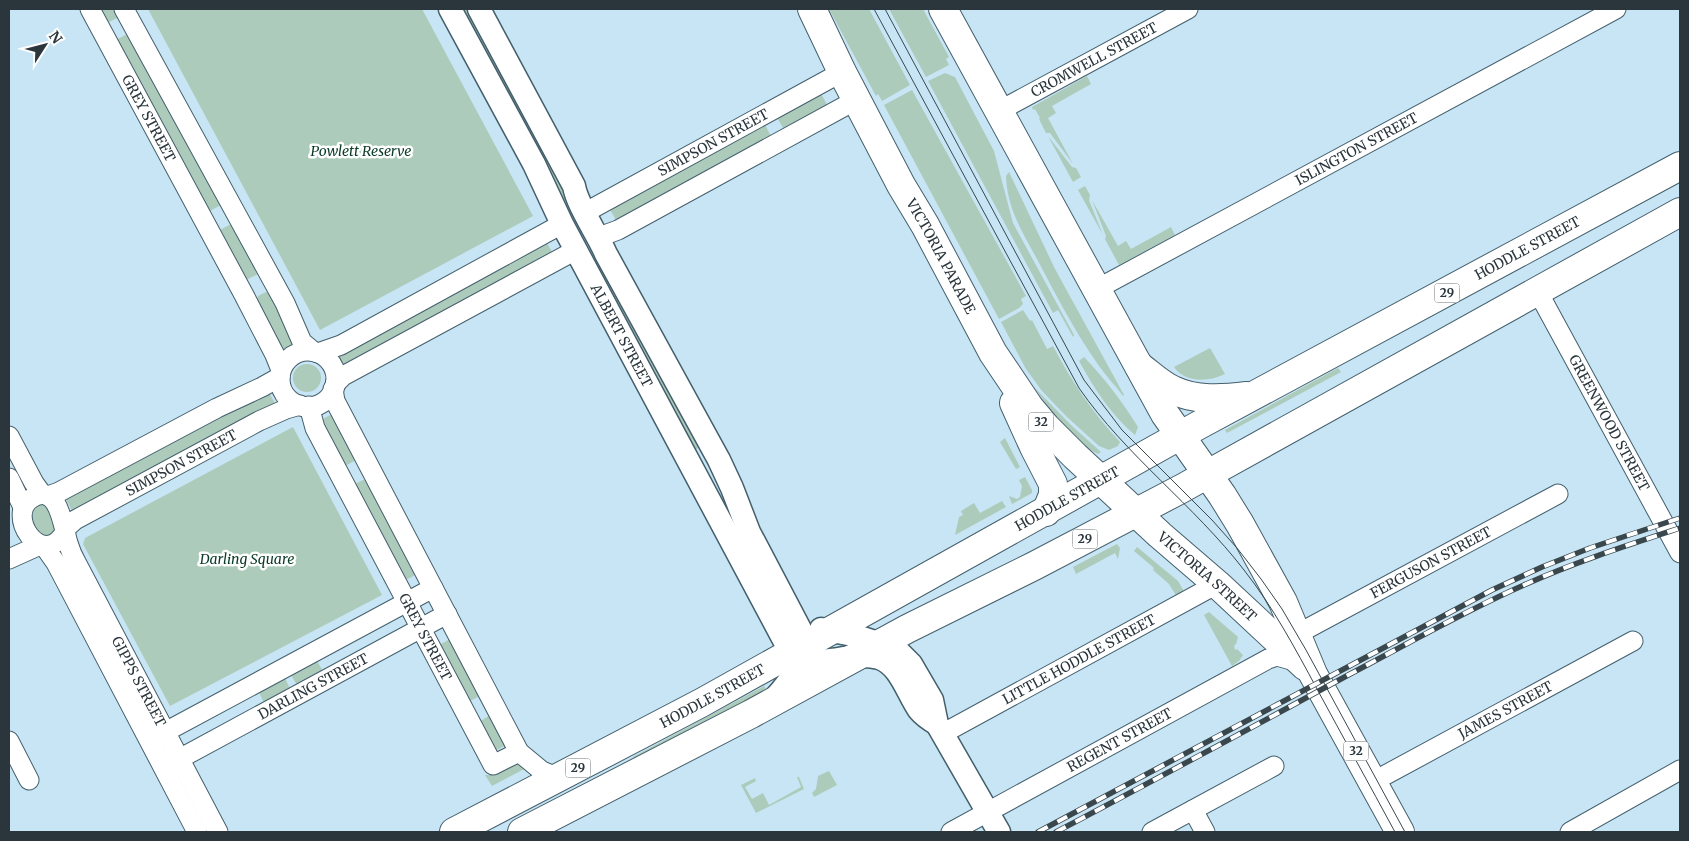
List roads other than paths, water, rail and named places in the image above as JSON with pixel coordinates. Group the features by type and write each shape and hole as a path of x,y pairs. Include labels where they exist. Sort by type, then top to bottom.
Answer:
{"main road":[{"name":"VICTORIA PARADE","path":"812,9 856,100 993,353 1038,419 1063,445 1102,480"},
{"name":"32","path":"943,9 1164,414 1179,437"},
{"name":"HODDLE STREET","path":"454,832 800,652 831,632 1179,437 1680,166"},
{"name":"29","path":"522,832 1208,474 1680,212"},
{"path":"993,353 1030,440 1053,484 1053,495 1046,512"},
{"path":"1138,366 1167,387 1188,395 1227,398 1247,396 1265,391"},
{"name":"VICTORIA STREET","path":"1179,437 1208,474 1232,511 1283,602 1313,674 1396,825"},
{"name":"VICTORIA STREET","path":"1102,480 1217,584 1283,649 1313,674"},
{"name":"32","path":"1283,602 1303,631 1369,754 1396,825"},
{"name":"32","path":"1283,649 1354,774 1368,795 1396,825"}],"street":[{"name":"GREY STREET","path":"90,9 276,356 280,374"},
{"path":"124,9 272,279 302,342 326,358 332,366 335,375 335,401 519,752 542,771 559,778"},
{"name":"ALBERT STREET","path":"450,9 534,164 562,224 689,460 778,632 800,652"},
{"name":"ALBERT STREET","path":"479,9 574,186 577,197 606,254 729,481 749,532 800,629 800,652"},
{"name":"CROMWELL STREET","path":"999,112 1188,9"},
{"name":"ISLINGTON STREET","path":"1098,290 1616,9"},
{"name":"SIMPSON STREET","path":"586,212 842,72"},
{"path":"586,212 341,345 316,352 306,351 290,356 284,363 280,374 281,386 285,395 292,401 304,406 323,402 344,376 856,100"},
{"path":"208,226 235,211"},
{"path":"244,295 272,279"},
{"name":"GREENWOOD STREET","path":"1538,292 1680,553"},
{"path":"18,514 29,499 59,492 217,408 262,387 280,374"},
{"name":"GREY STREET","path":"304,406 492,765 519,752"},
{"name":"SIMPSON STREET","path":"65,530 74,520 259,421 286,409 304,406"},
{"path":"9,436 34,483 60,511 65,530 61,538 56,542 50,546 42,545 31,537 18,514 9,478"},
{"path":"689,460 712,447"},
{"path":"343,481 370,467"},
{"name":"FERGUSON STREET","path":"1303,631 1558,494"},
{"name":"GIPPS STREET","path":"65,530 77,564 156,736 171,763 218,832"},
{"path":"9,559 42,545"},
{"name":"GIPPS STREET","path":"42,545 56,563 147,717"},
{"name":"LITTLE HODDLE STREET","path":"940,729 1217,584"},
{"path":"156,736 432,588"},
{"name":"ALBERT STREET","path":"787,604 805,622 820,629 858,636 898,651 911,664 932,700 940,729"},
{"name":"DARLING STREET","path":"171,763 447,614"},
{"name":"JAMES STREET","path":"1378,779 1633,641"},
{"name":"REGENT STREET","path":"951,832 1268,659 1277,656 1283,649"},
{"path":"767,705 778,695 791,678 800,652 812,660 827,661 857,657 880,658 892,666 918,709 940,729 999,832"},
{"path":"9,741 29,780"},
{"name":"GIPPS STREET","path":"171,763 196,832"},
{"path":"1152,832 1274,766"},
{"path":"1570,832 1680,770"},
{"path":"1193,810 1205,832"}],"tram line":[{"path":"874,9 1079,388 1118,436 1204,524 1255,584 1292,643 1395,832"},
{"path":"885,9 1084,380 1122,430 1212,520 1261,579 1282,609 1306,650 1405,832"}],"railway":[{"path":"1038,832 1492,590 1590,548 1680,518"},
{"path":"1056,832 1480,606 1563,569 1680,528"}],"park label":[{"name":"Powlett Reserve","path":"361,151"},
{"name":"Darling Square","path":"247,559"}]}
